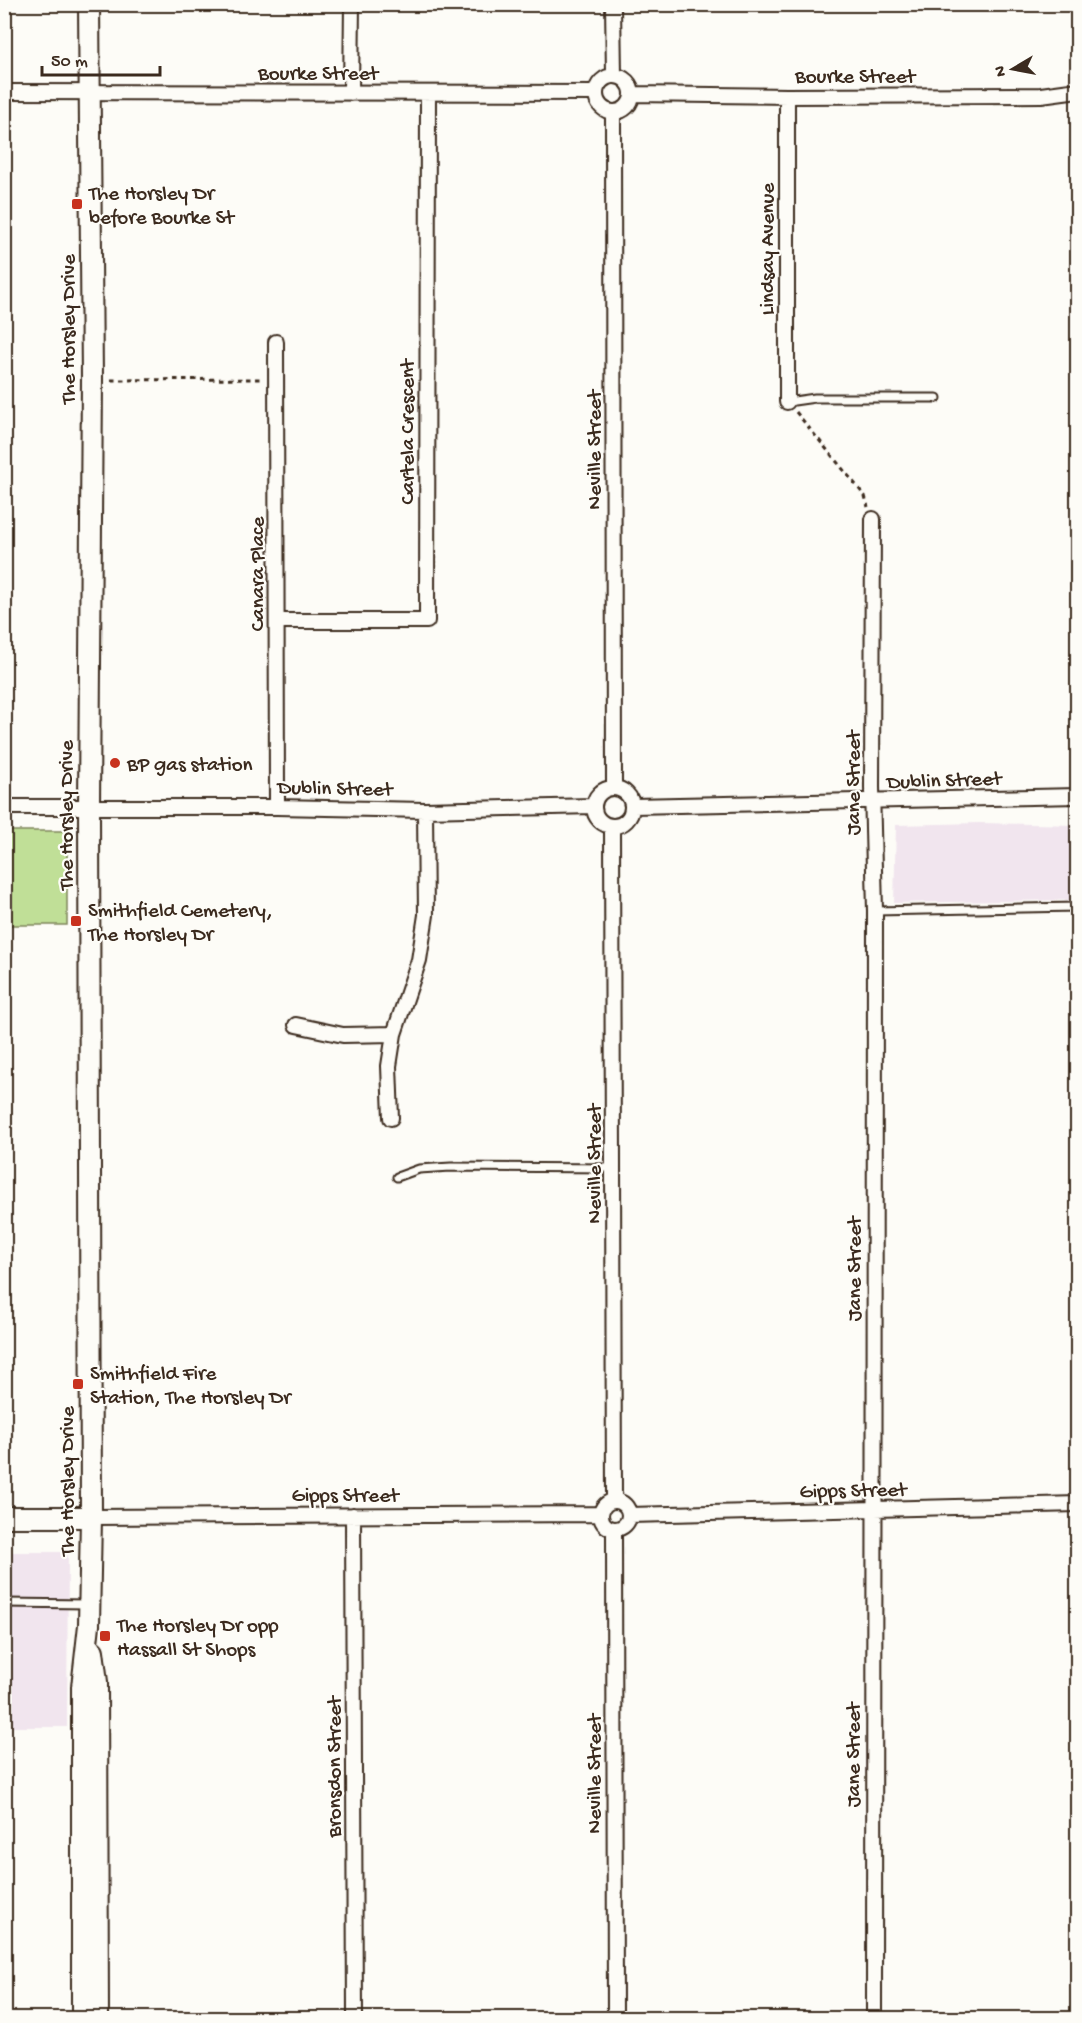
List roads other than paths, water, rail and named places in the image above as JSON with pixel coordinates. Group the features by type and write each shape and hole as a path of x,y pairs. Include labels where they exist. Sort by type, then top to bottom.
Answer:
{"main road":[{"name":"The Horsley Drive","path":"82,2019 82,1687 89,1625 91,1516 89,807 92,379 89,4"},
{"path":"4,1517 91,1516"},
{"name":"The Horsley Drive","path":"89,1625 97,1682 98,2019"}],"street":[{"path":"351,93 352,4"},
{"path":"613,4 614,76"},
{"path":"614,76 625,79 632,88 633,94 625,110 613,113 608,112 599,104 596,93 604,79 614,76"},
{"name":"Bourke Street","path":"633,94 1041,95 1077,90"},
{"name":"Bourke Street","path":"4,92 596,93"},
{"name":"Cartela Crescent","path":"277,621 427,621 428,93"},
{"name":"Lindsay Avenue","path":"787,96 787,402"},
{"name":"Neville Street","path":"613,113 614,787"},
{"name":"Canara Place","path":"276,342 277,807"},
{"name":"Jane Street","path":"873,519 874,2019"},
{"path":"614,787 626,791 633,806 631,815 622,824 612,826 600,822 593,806 595,797 601,791 614,787"},
{"name":"Dublin Street","path":"633,806 1077,796"},
{"name":"Dublin Street","path":"4,807 277,807 424,810 593,806"},
{"path":"391,1118 389,1066 394,1034 419,960 426,915 424,810"},
{"name":"Neville Street","path":"612,826 614,1501"},
{"path":"297,1025 343,1035 394,1034"},
{"path":"614,1501 624,1504 629,1515 624,1526 614,1530 604,1525 600,1514 604,1506 614,1501"},
{"name":"Gipps Street","path":"629,1515 1077,1504"},
{"name":"Gipps Street","path":"91,1516 600,1514"},
{"name":"Bronsdon Street","path":"353,1515 355,2019"},
{"name":"Neville Street","path":"614,1530 615,2019"}],"lane":[{"path":"787,402 815,398 937,398"},
{"path":"875,911 1077,907"},
{"path":"397,1177 419,1169 451,1167 614,1168"},
{"path":"4,1604 89,1604"}],"place":[{"name":"The Horsley Dr before Bourke St","path":"77,204"},
{"name":"BP gas station","path":"115,763"},
{"name":"Smithfield Cemetery, The Horsley Dr","path":"76,921"},
{"name":"Smithfield Fire Station, The Horsley Dr","path":"78,1384"},
{"name":"The Horsley Dr opp Hassall St Shops","path":"105,1636"}]}
